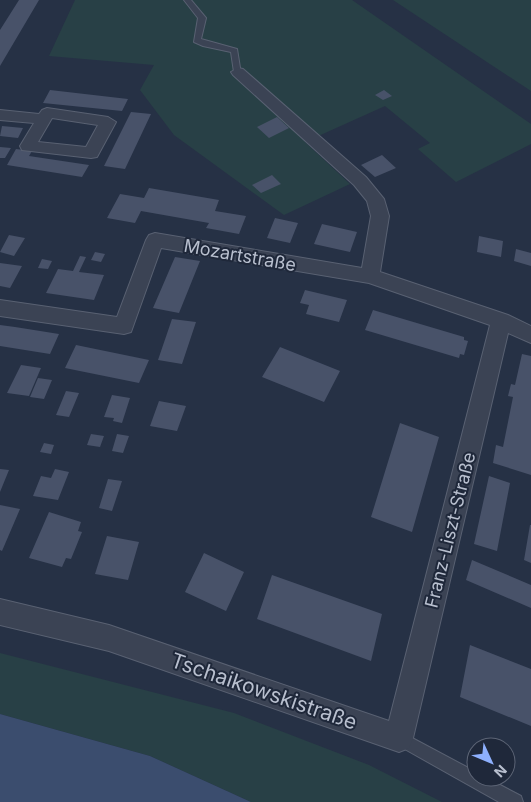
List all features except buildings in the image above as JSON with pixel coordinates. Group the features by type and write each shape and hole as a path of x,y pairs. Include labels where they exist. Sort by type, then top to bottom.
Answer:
{"street":[{"path":"238,72 360,181 375,199 380,216 370,276"},
{"path":"47,113 108,122 91,153 28,146 43,119 47,113"},
{"path":"0,115 43,119"},
{"name":"Mozartstraße","path":"0,308 124,326 155,240 370,276 501,321 531,335"},
{"name":"Franz-Liszt-Straße","path":"399,738 501,321"},
{"name":"Tschaikowskistraße","path":"0,612 109,638 399,738"}],"lane":[{"path":"187,0 202,18 197,40 201,44 228,47 234,51 238,72"},
{"name":"Tschaikowskistraße","path":"399,738 515,802"}],"green space":[{"path":"75,0 352,0 531,124 531,144 456,182 418,149 430,143 385,106 305,142 350,184 284,215 174,135 140,90 154,65 49,56"},
{"path":"393,0 531,0 531,91"},
{"path":"0,653 234,713 369,765 442,802 251,802 150,756 0,714"}],"water":[{"path":"0,714 150,756 251,802 0,802"}]}
